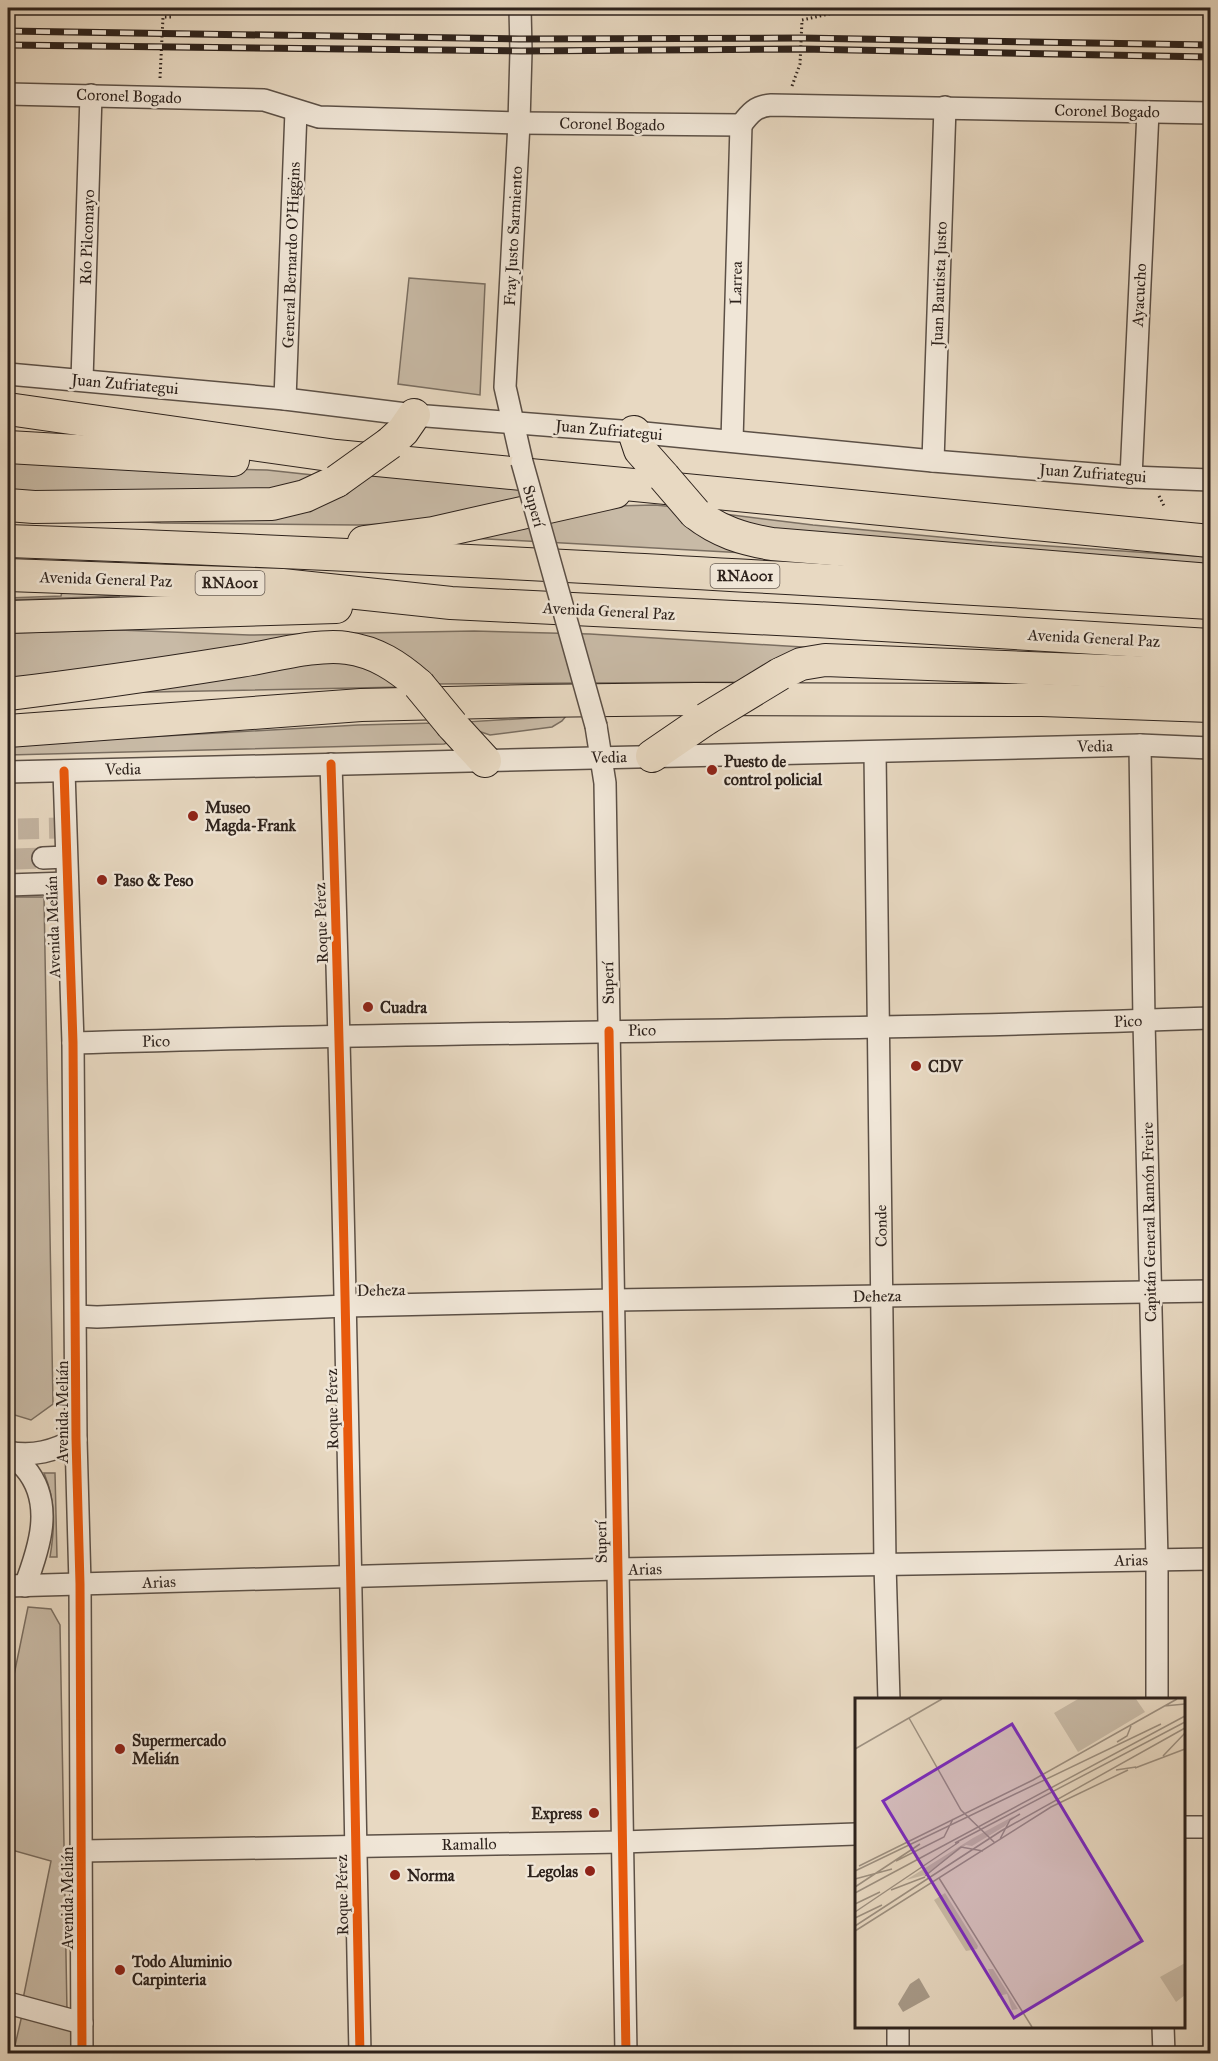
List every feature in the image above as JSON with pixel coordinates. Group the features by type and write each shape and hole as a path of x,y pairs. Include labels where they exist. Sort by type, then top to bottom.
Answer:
{"highway":[{"path":"8,409 337,468"},
{"path":"8,505 34,507 272,504 305,496 337,468 390,444 414,415"},
{"path":"634,432 640,450 664,483 708,524 741,538 772,544 1210,579"},
{"path":"8,447 337,468 664,483 1210,541"},
{"path":"279,552 433,534 664,483"},
{"name":"Avenida General Paz","path":"8,541 279,552 829,580 1210,603"},
{"name":"Avenida General Paz","path":"8,575 282,585 451,603 816,621 1210,645"},
{"path":"8,616 451,603"},
{"path":"8,694 318,648 345,647 371,653 395,665 419,685 485,760"},
{"path":"652,756 706,719 780,674 801,664 825,660 1210,675"},
{"path":"11,725 361,705 708,699 1042,700 1210,706"}],"street":[{"name":"Fray Justo Sarmiento","path":"520,8 519,123 505,387 522,462"},
{"name":"Coronel Bogado","path":"8,94 91,94 264,100 319,117 519,123 741,125 751,112 761,106 785,105 1210,113"},
{"name":"Río Pilcomayo","path":"82,380 91,94"},
{"name":"Juan Bautista Justo","path":"933,461 945,107"},
{"name":"General Bernardo O'Higgins","path":"285,399 296,111"},
{"name":"Ayacucho","path":"1131,477 1148,112"},
{"name":"Larrea","path":"732,441 741,125"},
{"name":"Juan Zufriategui","path":"8,374 285,399 414,415 634,432 933,461 1131,477 1210,480"},
{"name":"Superí","path":"522,462 596,726 605,783 626,2054"},
{"name":"Vedia","path":"8,772 1140,745 1210,748"},
{"name":"Capitán General Ramón Freire","path":"1140,745 1157,1559 1157,1698"},
{"name":"Conde","path":"875,752 877,1027 889,1698"},
{"name":"Roque Pérez","path":"331,764 346,1306 349,1576 360,2054"},
{"name":"Avenida Melián","path":"64,771 73,1043 76,1439 80,1584 82,2054"},
{"path":"43,858 66,857"},
{"path":"8,885 67,884"},
{"name":"Pico","path":"73,1043 1210,1018"},
{"name":"Deheza","path":"76,1316 346,1306 614,1300 1210,1291"},
{"path":"8,1452 28,1454 49,1452 76,1439"},
{"path":"8,1452 25,1468 32,1479 41,1508 42,1533 16,1586"},
{"name":"Arias","path":"16,1586 617,1569 1210,1559"},
{"path":"1185,1827 1210,1827"},
{"name":"Ramallo","path":"82,1851 622,1842 855,1834"},
{"path":"8,2003 82,2023"},
{"path":"898,2028 898,2054"},
{"path":"1163,2028 1164,2054"}],"path":[{"path":"159,97 163,17 171,17 172,8"},
{"path":"785,105 800,64 802,20 848,8"},
{"path":"1201,8 1210,34"},
{"path":"1209,88 1210,45"}],"shaded area":[{"path":"409,278 485,284 480,395 398,384"},
{"path":"8,463 267,470 322,476 292,489 8,493"},
{"path":"360,474 550,491 437,522 357,525 161,523 70,517 132,515"},
{"path":"614,506 675,507 765,554 469,538"},
{"path":"716,513 992,542 1210,557 1210,570 744,526"},
{"path":"62,592 120,596 8,600 8,598 61,596"},
{"path":"119,630 249,635 474,631 590,634 851,650 746,682 430,684 406,658 8,682 8,633"},
{"path":"347,659 404,687 102,693"},
{"path":"566,716 552,727 490,735 478,731 465,722"},
{"path":"436,723 447,743 8,755 8,745 358,725"},
{"path":"8,897 44,897 53,1404 31,1420 8,1413"},
{"path":"44,1473 55,1473 57,1557 50,1557 53,1515 51,1494"},
{"path":"28,1607 51,1609 60,1625 67,2011 23,1999 51,1861 8,1849 8,1704"},
{"path":"22,2015 72,2028 72,2053 13,2054"}],"tunnel":[{"path":"18,829 65,828"},
{"path":"15,859 43,858"}],"railway":[{"path":"8,31 519,39 801,38 1210,45"},
{"path":"8,45 521,51 802,49 1210,57"}],"cycle path":[{"path":"331,764 344,1248 360,2054"},
{"path":"64,771 73,1043 76,1439 80,1584 82,2054"},
{"path":"609,1031 626,2054"}],"place":[{"name":"Puesto de control policial","path":"712,770"},
{"name":"Museo Magda-Frank","path":"193,816"},
{"name":"Paso & Peso","path":"102,880"},
{"name":"Cuadra","path":"368,1007"},
{"name":"CDV","path":"916,1066"},
{"name":"Supermercado Melián","path":"120,1749"},
{"name":"Express","path":"594,1813"},
{"name":"Legolas","path":"590,1871"},
{"name":"Norma","path":"395,1875"},
{"name":"Todo Aluminio Carpinteria","path":"120,1970"}]}
